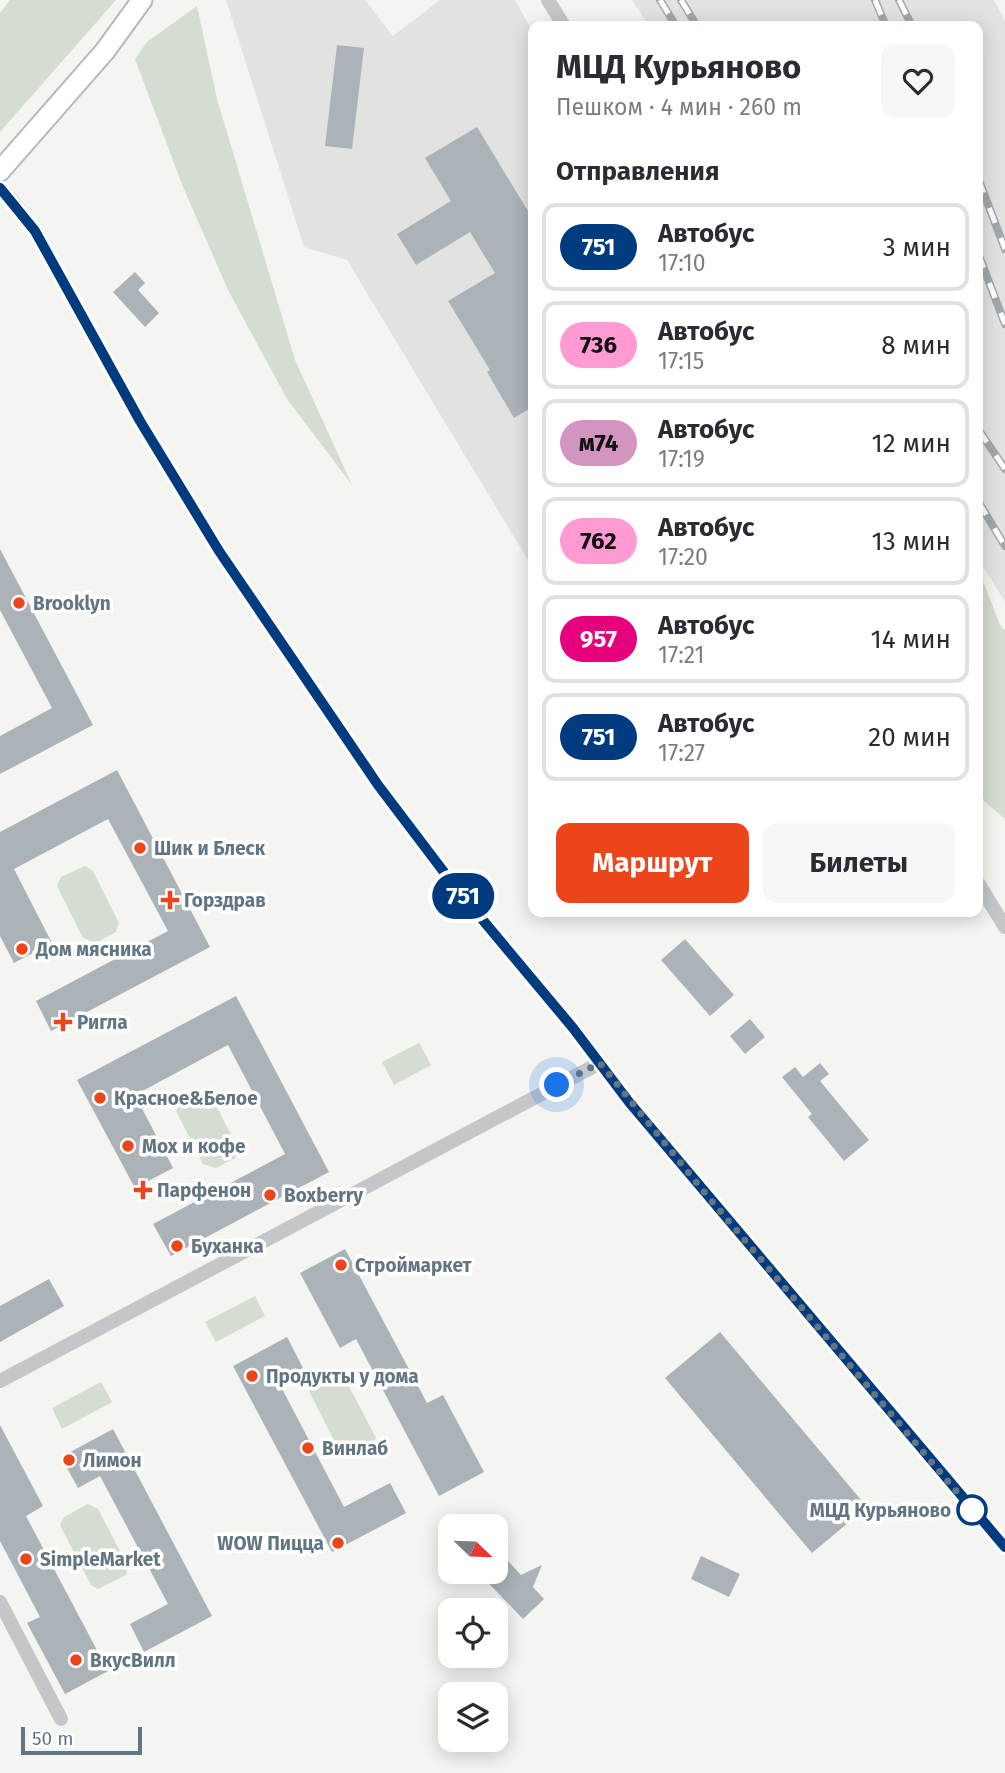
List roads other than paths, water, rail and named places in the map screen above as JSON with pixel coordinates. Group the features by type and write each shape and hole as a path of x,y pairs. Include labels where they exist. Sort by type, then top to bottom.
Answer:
{"main road":[{"path":"0,171 105,51 144,1"}],"street":[{"path":"548,0 561,21"},
{"path":"0,188 35,231 140,421 219,551 363,762 456,888 712,1201 1005,1547"},
{"path":"983,891 1005,927"},
{"path":"0,1381 600,1063"},
{"path":"0,1602 61,1719"}],"railway":[{"path":"660,0 673,21"},
{"path":"681,0 694,21"},
{"path":"875,0 884,21"},
{"path":"899,0 910,21"},
{"path":"983,191 1005,249"},
{"path":"983,266 1005,324"},
{"path":"983,436 1005,469"},
{"path":"983,509 1005,546"}],"place":[{"name":"Brooklyn","path":"19,603"},
{"name":"Шик и Блеск","path":"140,848"},
{"name":"Горздрав","path":"170,900"},
{"name":"Дом мясника","path":"22,949"},
{"name":"Ригла","path":"63,1022"},
{"name":"Красное&Белое","path":"100,1098"},
{"name":"Мох и кофе","path":"128,1146"},
{"name":"Парфенон","path":"143,1190"},
{"name":"Boxberry","path":"270,1195"},
{"name":"Буханка","path":"177,1246"},
{"name":"Строймаркет","path":"341,1265"},
{"name":"Продукты у дома","path":"252,1376"},
{"name":"Винлаб","path":"308,1448"},
{"name":"Лимон","path":"69,1460"},
{"name":"МЦД Курьяново","path":"972,1510"},
{"name":"WOW Пицца","path":"338,1543"},
{"name":"SimpleMarket","path":"26,1559"},
{"name":"ВкусВилл","path":"76,1660"}]}
